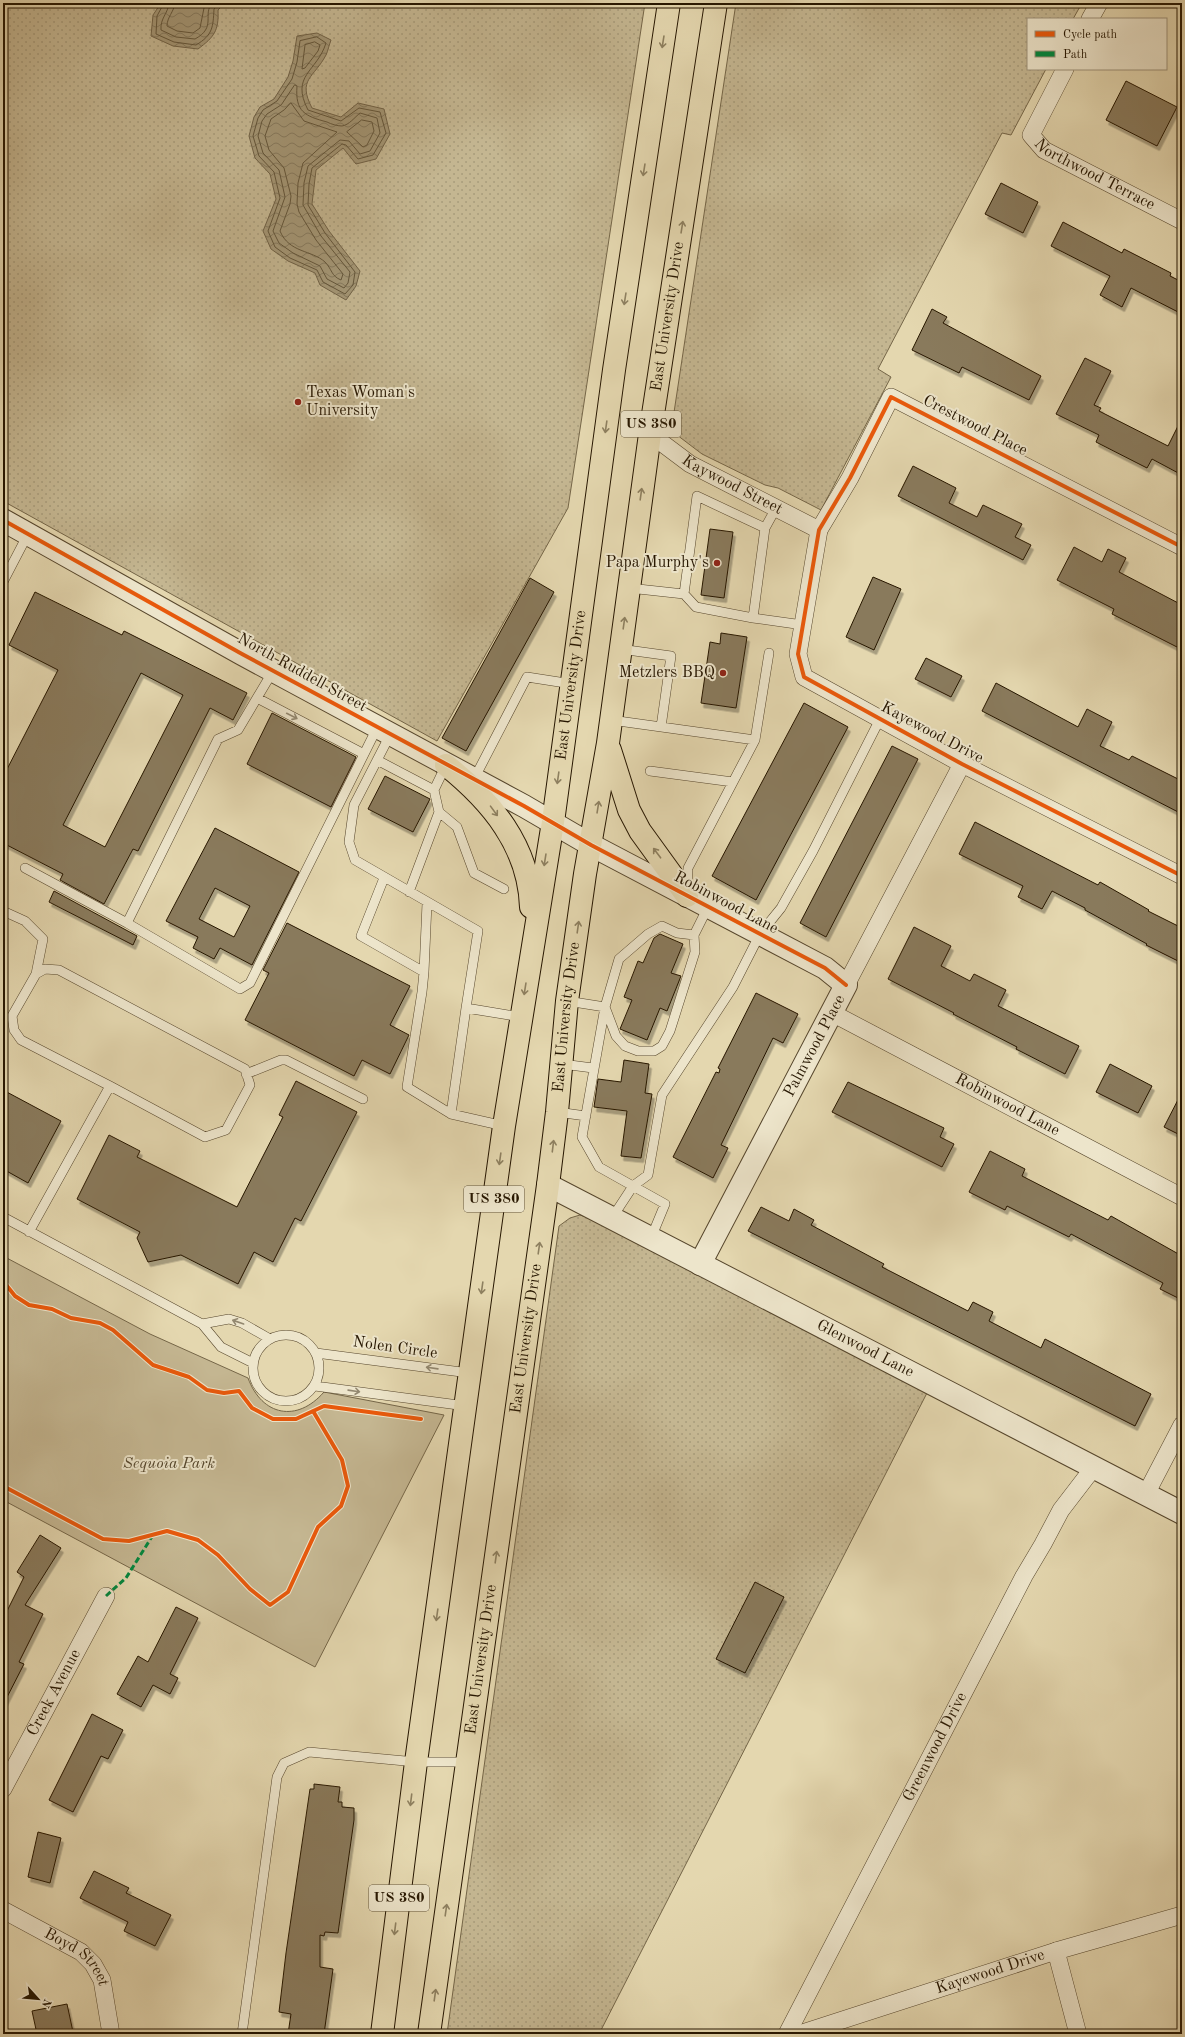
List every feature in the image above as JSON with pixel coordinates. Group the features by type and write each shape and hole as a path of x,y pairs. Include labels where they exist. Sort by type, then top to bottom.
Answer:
{"main road":[{"name":"East University Drive","path":"382,2034 416,1762 471,1374 504,1126 552,822 615,362 669,3"},
{"name":"East University Drive","path":"429,2034 548,1185 562,1064 567,1001 585,874 608,744 650,434 716,3"},
{"path":"608,744 628,810 640,831 687,896"},
{"path":"446,765 486,800 502,822 518,849 527,874 530,898 531,948"}],"street":[{"path":"1091,18 1099,3"},
{"name":"Northwood Terrace","path":"1064,70 1031,135 1044,150 1182,221"},
{"name":"Crestwood Place","path":"819,530 850,478 891,397 1182,547"},
{"name":"Kaywood Street","path":"650,434 690,464 819,530"},
{"name":"North Ruddell Street","path":"3,520 273,671 552,822 591,845"},
{"name":"Kayewood Drive","path":"819,530 798,654 804,677 962,764 1182,876"},
{"name":"Palmwood Place","path":"700,1264 962,764"},
{"name":"Robinwood Lane","path":"591,845 825,968 846,985"},
{"name":"Robinwood Lane","path":"832,1013 1182,1197"},
{"name":"Glenwood Lane","path":"548,1185 1182,1513"},
{"path":"1146,1494 1182,1425"},
{"name":"Greenwood Drive","path":"787,2034 1024,1576 1044,1544 1061,1510 1094,1467"},
{"name":"Creek Avenue","path":"3,1789 106,1596"},
{"name":"Boyd Street","path":"3,1910 81,1952 93,1964 102,1980 111,2034"},
{"name":"Kayewood Drive","path":"799,2034 1056,1951 1182,1915"},
{"path":"1056,1951 1078,2034"}],"lane":[{"path":"684,594 697,496 765,528"},
{"path":"753,618 765,528 776,508"},
{"path":"3,582 28,534"},
{"path":"629,588 684,594 696,607 753,618 803,625"},
{"path":"620,649 671,656 661,727"},
{"path":"687,896 688,868 755,740 770,653"},
{"path":"127,923 218,739 238,730 273,671"},
{"path":"473,780 527,677 572,684"},
{"path":"257,698 364,754"},
{"path":"612,1218 633,1186 648,1175 662,1095 733,986 760,934 781,908 813,851 880,719"},
{"path":"611,720 755,740"},
{"path":"25,868 127,923 240,989 250,984 364,754 384,731"},
{"path":"384,731 377,760 354,805 349,842 355,860 427,903 478,931 451,1114"},
{"path":"377,760 434,790"},
{"path":"409,892 439,812 434,790 446,765"},
{"path":"650,771 732,782"},
{"path":"439,812 457,827 474,873 504,889"},
{"path":"384,878 361,936 424,972"},
{"path":"427,903 422,992 407,1087 451,1114 504,1126"},
{"path":"605,1007 616,1036 625,1046 638,1051 654,1051 662,1046 670,1031 695,952 694,935 708,907"},
{"path":"3,911 25,921 43,939 36,974 12,1016 14,1030 21,1040 205,1137 226,1130 250,1085 245,1069 59,970 45,969 36,974"},
{"path":"651,1238 665,1204 599,1167 582,1137 605,1007 619,959 648,934 662,926 677,933 694,935"},
{"path":"567,1001 605,1007"},
{"path":"466,1008 521,1017"},
{"path":"246,1074 281,1060 286,1060 363,1099"},
{"path":"562,1064 593,1068"},
{"path":"29,1232 110,1086"},
{"path":"557,1112 586,1116"},
{"path":"3,1218 202,1324 221,1347 253,1363"},
{"path":"202,1324 229,1319 242,1323 270,1339"},
{"path":"281,1335 291,1335 301,1338 310,1344 316,1353 320,1364 319,1375 315,1386 307,1395 297,1400 286,1402 274,1400 264,1394 257,1385 253,1374 253,1363 256,1353 270,1339 281,1335"},
{"name":"Nolen Circle","path":"316,1353 471,1374"},
{"path":"315,1386 466,1406"},
{"path":"242,2034 276,1778 284,1763 309,1752 416,1762 467,1762"}],"green space":[{"name":"Texas Woman's University","path":"3,3 645,3 568,508 437,741 3,501"},
{"path":"736,3 1082,3 1074,18 1027,18 1027,70 1045,70 1011,135 1002,133 878,369 891,377 821,510 778,488 765,485 702,454 677,435 673,419"},
{"path":"580,1215 592,1219 928,1391 599,2034 447,2034 559,1226 570,1218"},
{"name":"Sequoia Park","path":"3,1256 150,1334 248,1378 254,1391 262,1401 281,1411 292,1411 303,1408 314,1402 324,1392 444,1415 315,1667 3,1500"}],"water":[{"path":"161,3 225,3 218,10 218,23 212,37 198,49 173,46 151,36 153,15"},
{"path":"317,33 331,40 326,55 309,79 307,85 306,91 312,108 341,117 358,103 384,109 390,134 376,159 356,164 343,148 316,170 312,204 329,231 360,271 356,286 346,300 320,285 315,273 288,261 271,249 263,231 276,199 270,174 255,158 249,136 254,117 260,107 274,99 288,77 293,61 297,36"}],"building":[{"path":"1126,81 1177,107 1157,146 1106,120"},
{"path":"1001,183 1038,202 1023,233 985,214"},
{"path":"1063,222 1122,253 1124,249 1171,273 1170,276 1182,282 1182,314 1131,288 1122,307 1100,295 1110,276 1051,246"},
{"path":"932,309 947,317 943,323 1041,376 1029,400 962,367 959,373 912,350"},
{"path":"1085,358 1111,371 1094,405 1101,408 1099,411 1168,446 1182,418 1182,475 1152,459 1147,468 1096,442 1099,435 1056,414"},
{"path":"913,466 956,488 949,503 977,517 983,505 1022,524 1015,537 1031,545 1023,560 898,496"},
{"name":"Papa Murphy's","path":"710,529 733,532 724,598 701,595"},
{"path":"1074,547 1102,562 1108,549 1126,558 1119,572 1182,605 1182,638 1177,647 1112,614 1114,609 1057,580"},
{"path":"873,577 901,589 874,650 846,637"},
{"path":"530,578 554,592 466,751 442,738"},
{"path":"35,592 122,635 124,631 247,693 233,720 210,708 138,851 133,849 104,904 60,880 63,874 3,843 3,777 58,670 9,645","holes":["141,673 183,695 105,847 63,825"]},
{"name":"Metzlers BBQ","path":"721,633 747,637 736,708 701,703 710,642 720,644"},
{"path":"926,658 962,676 951,697 915,679"},
{"path":"996,683 1078,727 1087,709 1112,722 1100,746 1129,760 1132,756 1182,781 1182,814 982,711"},
{"path":"804,703 848,727 756,900 712,876"},
{"path":"272,713 356,757 331,807 247,764"},
{"path":"892,746 918,759 826,937 800,923"},
{"path":"385,776 430,799 413,832 368,809"},
{"path":"975,822 1098,885 1100,882 1149,910 1148,911 1182,928 1182,963 1146,945 1147,944 1085,910 1085,908 1052,891 1042,909 1018,897 1023,886 959,854"},
{"path":"215,828 299,872 252,965 220,948 214,959 193,948 198,937 166,921","holes":["215,888 250,906 234,937 199,919"]},
{"path":"54,891 137,936 133,945 49,902"},
{"path":"287,923 410,986 390,1025 409,1035 390,1074 362,1060 354,1076 245,1020 269,973 263,970"},
{"path":"914,927 951,946 941,966 970,981 974,974 1006,990 998,1006 1079,1046 1065,1074 1016,1049 1017,1047 953,1014 954,1013 888,979"},
{"path":"660,934 683,944 671,973 681,976 667,1011 660,1008 647,1040 620,1029 632,1000 624,997 638,961 643,963 654,938"},
{"path":"756,993 798,1014 783,1043 773,1038 721,1145 728,1148 713,1178 673,1157 716,1072 719,1073 720,1069 718,1068"},
{"path":"624,1060 649,1064 645,1093 652,1094 641,1158 621,1156 627,1111 594,1107 598,1079 621,1082"},
{"path":"1110,1064 1152,1086 1138,1113 1096,1092"},
{"path":"296,1081 357,1112 301,1221 295,1218 273,1262 254,1252 238,1284 181,1255 148,1262 137,1238 140,1232 77,1199 109,1135 140,1151 137,1157 237,1207 283,1117 279,1115"},
{"path":"848,1082 944,1128 940,1137 954,1144 942,1167 832,1112"},
{"path":"3,1090 61,1121 28,1183 3,1169"},
{"path":"1182,1092 1182,1136 1164,1127"},
{"path":"990,1151 1025,1169 1022,1176 1108,1220 1111,1216 1182,1256 1182,1300 1160,1289 1163,1283 1071,1234 1069,1237 1007,1206 1005,1210 969,1192"},
{"path":"761,1207 789,1221 794,1209 814,1220 811,1225 884,1264 882,1267 968,1311 973,1302 993,1312 989,1321 1041,1348 1045,1339 1151,1394 1135,1426 748,1231"},
{"path":"40,1535 61,1548 25,1605 43,1614 19,1662 24,1664 3,1705 3,1619 24,1577 17,1572"},
{"path":"755,1582 784,1597 745,1673 716,1659"},
{"path":"176,1607 198,1618 170,1674 178,1678 170,1694 153,1685 141,1707 117,1694 138,1656 148,1662"},
{"path":"92,1714 123,1730 108,1759 101,1756 73,1812 49,1800"},
{"path":"314,1784 340,1787 338,1802 342,1802 342,1807 354,1808 354,1820 338,1933 325,1932 324,1936 320,1935 320,1967 333,1969 324,2034 288,2034 291,2014 279,2012 310,1789 314,1789"},
{"path":"38,1832 61,1838 50,1883 28,1877"},
{"path":"94,1871 129,1888 126,1893 171,1915 155,1946 124,1931 128,1922 80,1898"},
{"path":"67,2004 73,2032 37,2034 32,2011"}],"marked path":[{"path":"106,1596 126,1578 153,1535"}],"cycle path":[{"path":"1182,547 891,397 850,478 819,530 798,654 804,677 962,764 1182,876"},
{"path":"3,520 242,654 524,806 591,845 825,968 846,985"},
{"path":"3,1281 15,1296 29,1305 52,1309 71,1318 100,1323 113,1330 153,1365 189,1377 207,1390 224,1393 239,1391 252,1408 273,1419 296,1419 324,1406 421,1419"},
{"path":"3,1486 103,1539 129,1541 167,1531 198,1540 218,1555 250,1589 270,1605 288,1592 318,1527 341,1506 348,1486 342,1460 313,1411"}],"place":[{"name":"Texas Woman's University","path":"298,402"},
{"name":"Papa Murphy's","path":"717,563"},
{"name":"Metzlers BBQ","path":"723,673"}]}
